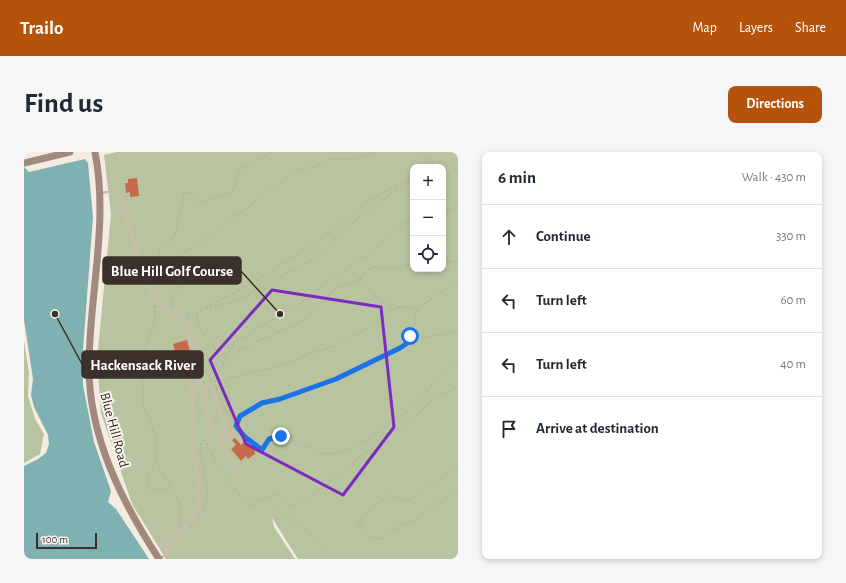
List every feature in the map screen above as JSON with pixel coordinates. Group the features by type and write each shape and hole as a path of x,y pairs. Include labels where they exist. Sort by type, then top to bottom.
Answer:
{"street":[{"path":"24,163 70,152"},
{"name":"Blue Hill Road","path":"95,152 100,193 100,218 89,368 93,408 104,451 114,480 137,524 159,559"}],"lane":[{"path":"100,193 115,191 120,196 153,300 174,314 192,341 201,384"},
{"path":"159,559 165,555 174,538 192,519 199,506 200,491 192,446 194,404 192,387 186,371"},
{"path":"192,387 201,384 212,389 226,436"},
{"path":"207,387 207,406 212,426 219,442 239,469"},
{"path":"219,442 237,428"}],"path":[{"path":"174,311 172,296 183,287 176,263 182,253 196,248 221,225 245,210 271,188 302,168 312,168 328,160 352,159 378,152"},
{"path":"414,152 420,157 443,163 458,172"},
{"path":"182,322 186,328 188,317 202,309 243,288 316,243 370,200 409,178 413,178 353,222 310,261 236,301 204,308"},
{"path":"446,210 458,206"},
{"path":"410,221 394,228 371,252 324,284 311,297 235,342 227,353 216,380 217,388 224,406 237,428 262,450 273,437 286,435 319,453 326,455 353,447 408,411 423,398 434,380 458,362"},
{"path":"446,263 458,260"},
{"path":"223,364 227,359 252,345 308,317 312,309 336,289 359,278 373,267 392,269 410,265"},
{"path":"345,270 352,271 359,278 366,289 381,301 401,307 417,309 458,280"},
{"path":"217,388 230,378 277,367 306,354 338,345 368,328 394,309 401,307"},
{"path":"202,309 196,318 198,326 202,334 210,341 223,364"},
{"path":"406,344 414,327 417,309"},
{"path":"237,428 240,416 262,403 280,399 336,379 414,339 446,334 458,329"},
{"path":"332,559 314,537 284,514 268,498 276,492 280,493 292,506 304,501 328,484 354,461 416,416 433,399 458,386"},
{"path":"156,462 147,476 148,487 150,490 172,489"},
{"path":"458,464 440,480 428,485 411,500 404,501 392,495 386,497 364,516 358,523 359,526 368,536 380,539 384,538 389,531 413,521 432,506 445,500 458,490"}],"highlighted area":[{"path":"272,290 381,307 394,427 343,495 246,444 210,360"}],"green space":[{"path":"117,152 458,152 458,559 298,559 272,518 274,527 295,559 166,559 132,504 101,413 97,360 111,214 104,155"},
{"path":"24,341 29,373 28,396 35,419 44,434 40,454 24,463"}],"water":[{"path":"85,159 88,163 93,217 83,350 83,385 94,442 111,491 108,502 116,509 149,559 24,559 24,466 46,453 49,444 48,435 34,407 31,395 33,379 24,320 24,167 29,172"}],"building":[{"path":"137,178 139,196 130,197 130,192 126,193 125,183 128,183 128,179"},
{"path":"187,340 194,367 192,368 193,371 189,372 188,368 180,370 173,344"},
{"path":"235,438 241,445 246,440 254,449 255,454 248,459 246,456 241,461 231,449 236,445 232,440"}],"place":[{"name":"Hackensack River","path":"55,314"},
{"name":"Blue Hill Golf Course","path":"280,314"}],"route":[{"path":"281,436 269,439 262,450 244,436 238,429 236,426 238,419 244,413 262,403 292,395 352,372 400,348 406,344 410,336"}]}
